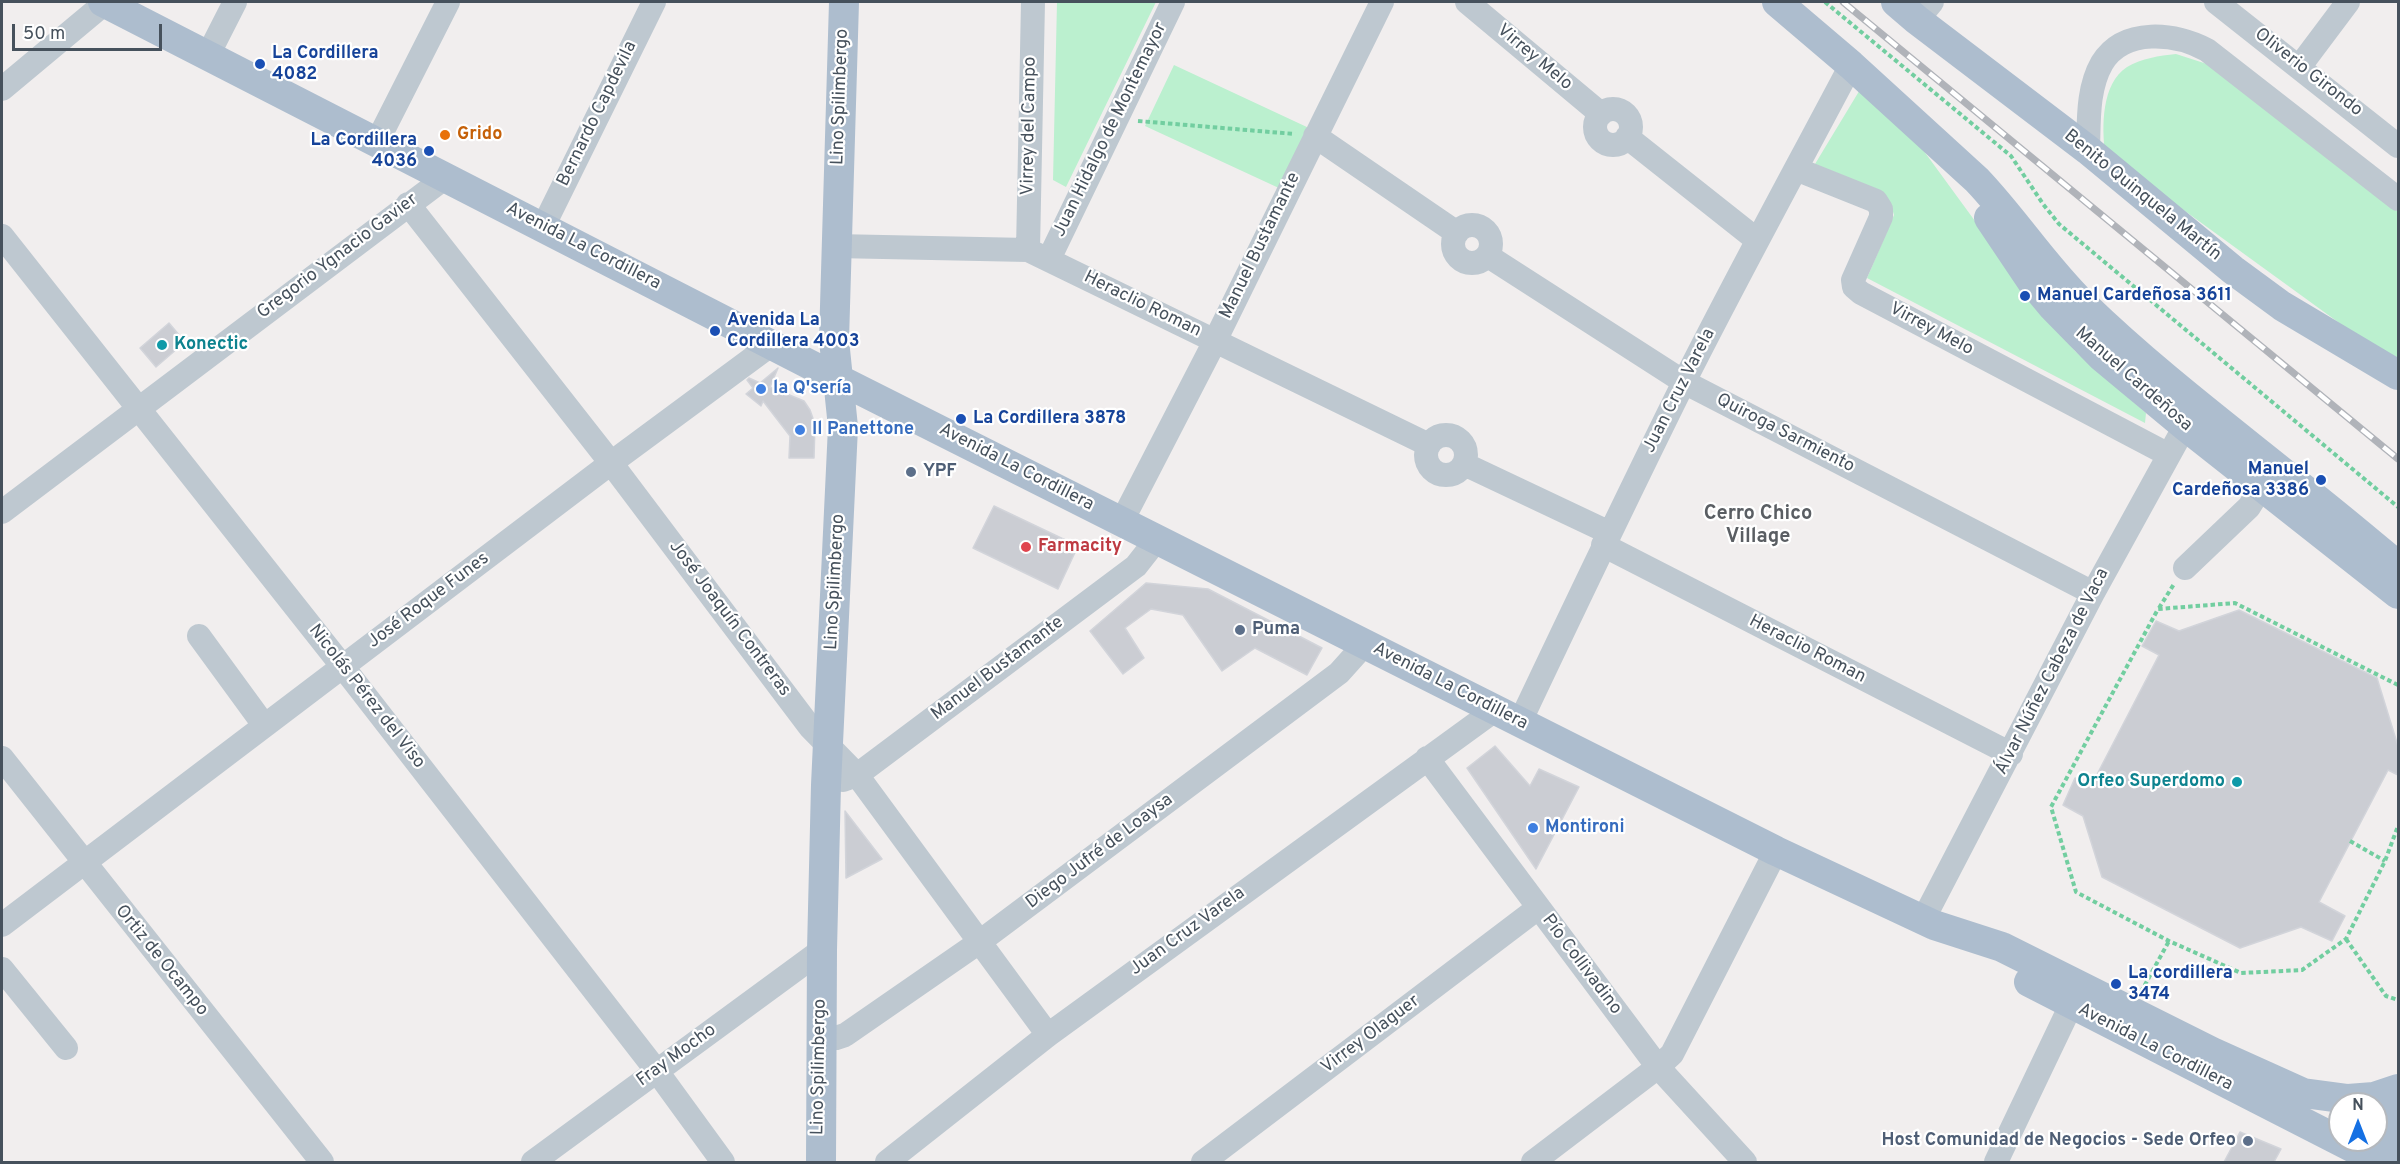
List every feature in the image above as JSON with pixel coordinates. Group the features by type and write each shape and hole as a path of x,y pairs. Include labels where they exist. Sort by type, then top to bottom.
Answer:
{"main road":[{"name":"Avenida La Cordillera","path":"104,2 838,379 1158,538 1776,851 1929,922 2002,946 2303,1093 2348,1099 2374,1097 2398,1089"},
{"name":"Lino Spilimbergo","path":"821,1162 822,950 826,785 843,427 834,340 844,2"},
{"name":"Manuel Cardeñosa","path":"1777,2 1851,65 1994,197 2056,277 2086,307 2210,416 2297,483 2398,566"},
{"name":"Benito Quinquela Martín","path":"1915,8 2233,270 2282,306 2398,375"},
{"name":"Manuel Cardeñosa","path":"1913,121 1966,182 2015,260 2052,306 2102,357 2185,426 2398,594"},
{"name":"Avenida La Cordillera","path":"1929,922 1968,948 2071,1005 2381,1162"},
{"path":"2390,1162 2386,1149 2386,1131 2390,1113 2398,1097"}],"street":[{"path":"2,89 104,2"},
{"path":"208,55 235,2"},
{"path":"377,142 448,2"},
{"name":"Bernardo Capdevila","path":"543,227 654,2"},
{"name":"Virrey del Campo","path":"1033,2 1039,255"},
{"name":"Juan Hidalgo de Montemayor","path":"1039,255 1116,119 1173,2"},
{"name":"Manuel Bustamante","path":"1122,521 1215,341 1382,2"},
{"name":"Virrey Melo","path":"1467,2 1601,114 1617,110 1626,116 1630,126 1628,137 1757,240"},
{"name":"Oliverio Girondo","path":"2216,2 2300,66 2398,146"},
{"path":"2300,66 2348,2"},
{"path":"2088,150 2089,106 2094,83 2102,63 2116,49 2132,41 2168,36 2191,41 2207,50 2398,200"},
{"name":"Juan Cruz Varela","path":"887,1162 1048,1035 1427,758 1507,716 1607,539 1757,240 1851,65"},
{"name":"Quiroga Sarmiento","path":"1315,136 1457,233 1454,239 1455,252 1464,261 1477,263 1488,255 1684,382 2093,593"},
{"name":"Virrey Melo","path":"1796,169 1876,201 1881,209 1881,217 1853,280 1854,287 1861,293 2169,455"},
{"name":"Gregorio Ygnacio Gavier","path":"2,512 446,177"},
{"name":"José Joaquín Contreras","path":"408,204 610,463 810,727 857,775 978,943 1048,1035"},
{"name":"Nicolás Pérez del Viso","path":"2,236 343,667 656,1070 723,1162"},
{"name":"Heraclio Roman","path":"836,246 1039,255 1429,445 1438,436 1456,437 1465,446 1464,464 2011,754"},
{"name":"José Roque Funes","path":"2,925 610,463 772,344"},
{"name":"Álvar Núñez Cabeza de Vaca","path":"1929,922 2093,593 2185,426"},
{"path":"2185,568 2249,507 2262,486"},
{"name":"Manuel Bustamante","path":"826,785 857,775 1136,566 1158,538"},
{"path":"199,636 264,725"},
{"name":"Diego Jufré de Loaysa","path":"821,1039 845,1035 978,943 1339,673 1365,644"},
{"name":"Ortiz de Ocampo","path":"2,758 322,1162"},
{"name":"Pío Collivadino","path":"1427,758 1658,1068 1745,1162"},
{"path":"1533,1162 1658,1068 1672,1054 1776,851"},
{"name":"Virrey Olaguer","path":"1203,1162 1539,908"},
{"name":"Fray Mocho","path":"532,1162 822,950"},
{"path":"2,969 66,1048"},
{"path":"1996,1162 2071,1005"}],"path":[{"path":"1825,2 2011,156 2043,204 2060,224 2398,507"},
{"path":"1116,119 1315,136"},
{"path":"2185,568 2158,609 2051,807 2076,892 2169,941 2241,973 2302,970 2346,939 2385,861 2398,826"},
{"path":"2158,609 2235,603 2398,685"},
{"path":"2350,841 2385,861"},
{"path":"2346,939 2386,996 2398,1000"},
{"path":"2131,1011 2169,941"}],"green space":[{"path":"1057,2 1156,2 1066,187 1053,180"},
{"path":"2176,54 2207,64 2398,212 2398,360 2371,346 2105,153 2105,107 2112,84 2118,75 2139,61"},
{"path":"1174,65 1309,128 1281,189 1145,126"},
{"path":"1861,88 1918,143 2040,310 2075,351 2146,413 2145,423 1867,278 1894,215 1890,202 1812,169"}],"building":[{"name":"Konectic","path":"169,323 185,342 156,367 140,348"},
{"name":"Il Panettone","path":"778,368 770,387 804,401 810,410 815,424 814,458 789,458 790,436 763,401 761,406 746,394 753,388 747,380 749,378 760,383"},
{"name":"Farmacity","path":"994,506 1078,546 1058,589 973,548"},
{"name":"Puma","path":"1146,583 1208,589 1322,648 1307,675 1255,648 1222,671 1183,615 1151,609 1125,628 1144,658 1123,674 1090,631"},
{"name":"Orfeo Superdomo","path":"2239,610 2377,678 2398,746 2398,775 2388,770 2319,902 2345,916 2332,941 2301,927 2240,948 2102,877 2083,816 2063,805 2075,778 2091,786 2159,655 2142,646 2156,621 2179,631"},
{"name":"Montironi","path":"1495,746 1530,786 1539,769 1579,787 1536,869 1467,768"},
{"path":"845,811 882,859 846,878"},
{"name":"Host Comunidad de Negocios - Sede Orfeo","path":"2240,1132 2281,1149 2274,1162 2224,1162"}],"railway":[{"path":"1843,2 2398,459"}],"place":[{"name":"La Cordillera 4082","path":"260,64"},
{"name":"Grido","path":"445,135"},
{"name":"La Cordillera 4036","path":"429,151"},
{"name":"Manuel Cardeñosa 3611","path":"2025,296"},
{"name":"Avenida La Cordillera 4003","path":"715,331"},
{"name":"Konectic","path":"162,345"},
{"name":"la Q'sería","path":"761,389"},
{"name":"La Cordillera 3878","path":"961,419"},
{"name":"Il Panettone","path":"800,430"},
{"name":"YPF","path":"911,472"},
{"name":"Manuel Cardeñosa 3386","path":"2321,480"},
{"name":"Farmacity","path":"1026,547"},
{"name":"Puma","path":"1240,630"},
{"name":"Orfeo Superdomo","path":"2237,782"},
{"name":"Montironi","path":"1533,828"},
{"name":"La cordillera 3474","path":"2116,984"},
{"name":"Host Comunidad de Negocios - Sede Orfeo","path":"2248,1141"}],"district":[{"name":"Cerro Chico Village","path":"1758,526"}]}
